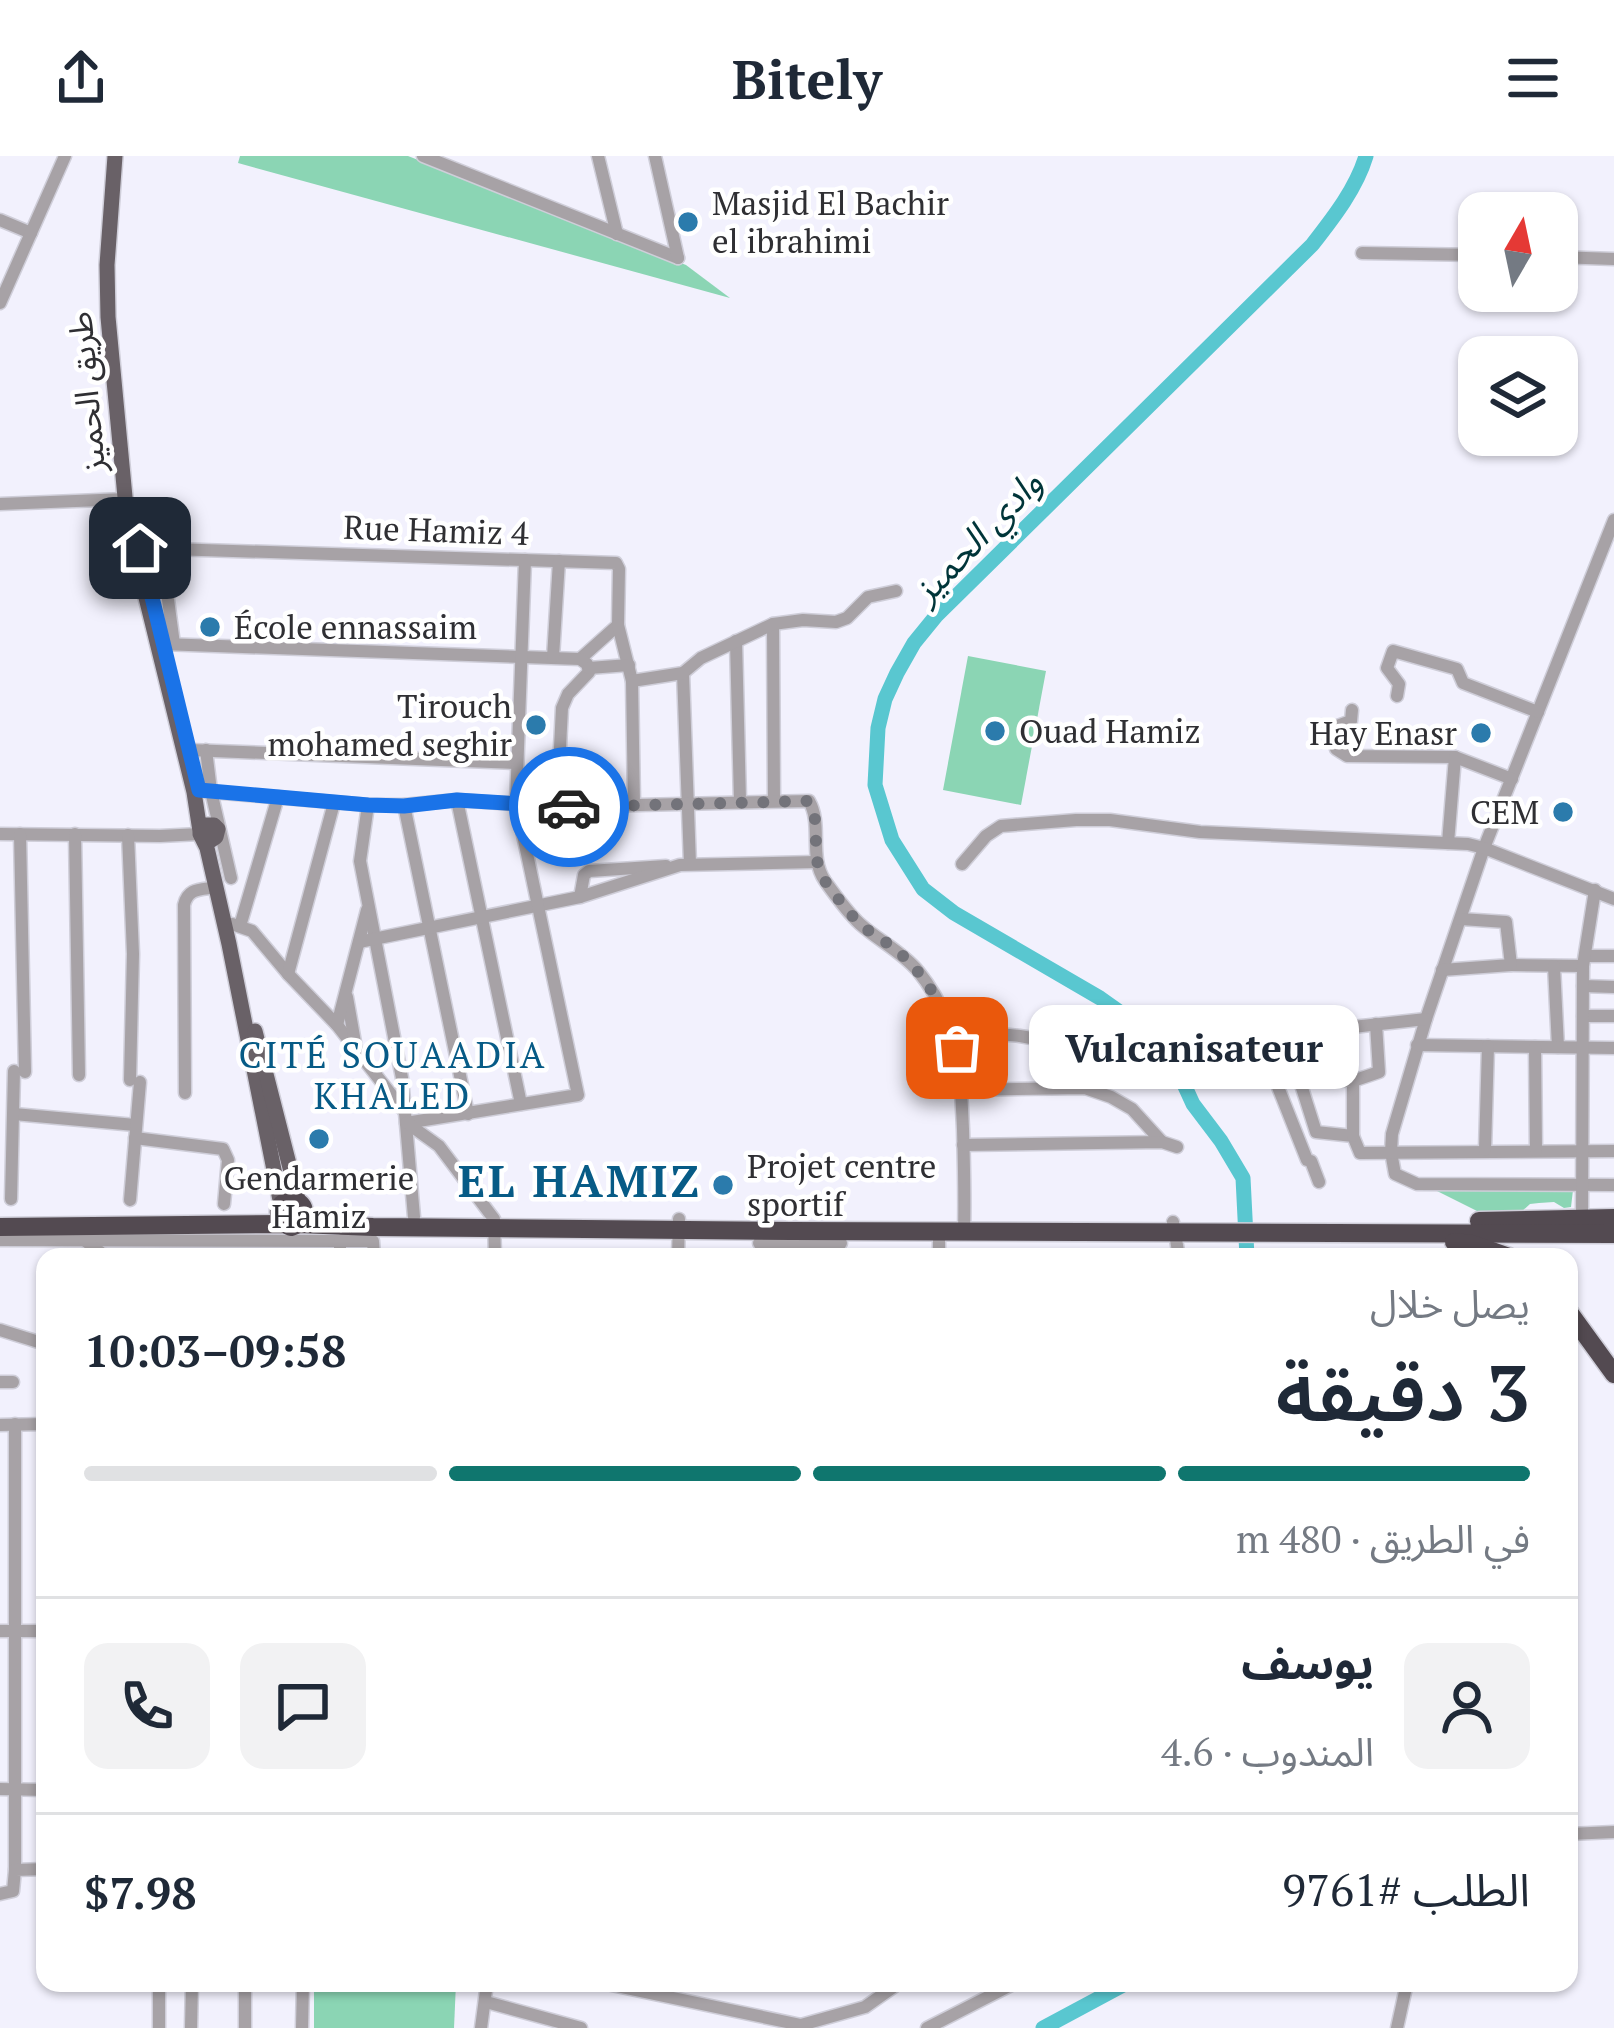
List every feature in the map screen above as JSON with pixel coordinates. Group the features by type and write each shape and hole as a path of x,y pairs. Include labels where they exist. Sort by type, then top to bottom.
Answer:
{"highway":[{"path":"0,1218 289,1215 494,1223"},
{"path":"0,1227 289,1215 373,1228 494,1223 1296,1228 1614,1216"},
{"path":"679,1224 759,1244 841,1244 964,1227"},
{"path":"1296,1228 1614,1234"},
{"path":"1395,1233 1483,1248"},
{"path":"1578,1324 1614,1374"}],"main road":[{"name":"طريق الحميز","path":"118,156 107,265 108,317 126,500 194,792 236,925 239,967 289,1215"},
{"name":"طريق الحميز","path":"118,156 114,316 131,497 140,548 198,750 206,833"},
{"name":"طريق الحميز","path":"224,880 247,1040 289,1215"}],"street":[{"path":"0,303 65,156"},
{"path":"423,156 678,258 655,156"},
{"path":"598,156 617,234"},
{"path":"0,220 31,233"},
{"path":"1362,253 1458,255"},
{"path":"1578,258 1614,259"},
{"path":"0,504 126,500"},
{"path":"1614,520 1484,848 1426,1018 1391,1152 1395,1174 1417,1184 1614,1185"},
{"name":"Rue Hamiz 4","path":"140,548 616,563 618,625"},
{"path":"161,548 168,644 553,657 628,665"},
{"path":"405,1117 468,1114 578,1094 516,802 525,560"},
{"path":"553,657 559,562"},
{"path":"632,681 683,674 701,658 773,624 836,622 847,618 868,597 896,591"},
{"path":"773,624 774,801"},
{"path":"557,807 562,708 568,694 587,676 585,664 618,625"},
{"path":"618,625 632,681 634,804"},
{"path":"736,640 740,801"},
{"path":"1397,696 1399,684 1387,668 1393,651 1457,669 1463,683 1538,712"},
{"path":"683,674 688,802 685,865"},
{"path":"1352,710 1351,722 1332,728 1336,748 1347,756 1455,757 1512,778"},
{"path":"198,750 517,763"},
{"path":"1448,843 1455,757"},
{"path":"224,880 205,791 404,806 457,800 557,807 812,803 816,862 825,880 859,922 918,971 952,1034 960,1063 964,1227"},
{"path":"278,797 236,925 252,931 337,1025 405,1117 439,1146 494,1223 495,1248"},
{"path":"457,800 521,1104"},
{"path":"288,974 334,802"},
{"path":"368,805 360,861 401,1071 414,1217"},
{"path":"404,806 468,1114"},
{"path":"962,864 1001,826 1110,820 1200,832 1484,848 1614,899"},
{"path":"0,834 206,833"},
{"path":"11,1199 20,1071 20,834"},
{"path":"75,834 79,1075"},
{"path":"128,835 135,1081 130,1200"},
{"path":"580,897 584,875 596,868 816,862"},
{"path":"358,943 580,897 685,865"},
{"path":"185,1093 185,898 224,880 254,881"},
{"path":"1582,1220 1583,986 1595,890"},
{"path":"337,1025 368,909"},
{"path":"1461,920 1506,922 1511,965"},
{"path":"1442,970 1554,966 1614,956"},
{"path":"1554,966 1558,1047"},
{"path":"1583,986 1614,987"},
{"path":"346,992 356,1049"},
{"path":"1583,1016 1614,1016"},
{"path":"1376,1024 1379,1072 1353,1081 1330,1080 1325,1030 1426,1018"},
{"path":"952,1034 1031,1037 1052,1046 1085,1088"},
{"path":"1418,1045 1614,1048"},
{"path":"1486,1150 1488,1046"},
{"path":"1289,1047 1316,1132 1353,1136"},
{"path":"1535,1047 1536,1151"},
{"path":"1274,1077 1319,1182"},
{"path":"1353,1081 1353,1136 1360,1153 1614,1151"},
{"path":"961,1090 1085,1088 1132,1109 1162,1142"},
{"path":"14,1114 223,1149 228,1160 224,1204"},
{"path":"1294,1128 1312,1120"},
{"path":"963,1145 1162,1142 1177,1147"},
{"path":"286,1248 289,1215"},
{"path":"0,1240 208,1241 289,1215 340,1241 373,1241 373,1248"},
{"path":"678,1248 679,1224"},
{"path":"340,1241 373,1228"},
{"path":"1181,1248 1184,1228"},
{"path":"939,1231 939,1248"},
{"path":"84,1240 95,1248"},
{"path":"152,1240 152,1248"},
{"path":"208,1241 208,1248"},
{"path":"340,1241 340,1248"},
{"path":"0,1330 36,1341"},
{"path":"0,1894 13,1892 15,1870 8,1789 10,1424"},
{"path":"1578,1834 1614,1832"},
{"path":"15,1870 36,1869"},
{"path":"159,1992 159,2028"},
{"path":"191,1992 191,2028"},
{"path":"245,1992 245,2028"},
{"path":"302,2028 303,1992"},
{"path":"481,2028 487,1992"},
{"path":"666,1992 807,2026 865,2007 886,1992"},
{"path":"927,2028 997,1992"},
{"path":"1397,2028 1405,1992"},
{"path":"486,2002 581,2028"}],"green space":[{"path":"240,156 408,156 686,265 730,298 238,163"},
{"name":"Ouad Hamiz","path":"968,656 1046,671 1021,805 943,790"},
{"path":"1573,1190 1571,1207 1539,1203 1520,1213 1481,1213 1437,1191"},
{"path":"314,1992 456,1992 454,2028 314,2028"}],"waterway":[{"name":"وادي الحميز","path":"1247,1248 1243,1178 1193,1104 1166,1045 1100,998 954,913 923,889 892,840 875,785 878,728 897,673 936,616 1312,245 1350,192 1366,156"},
{"name":"وادي الحميز","path":"1043,2028 1110,1992"}],"way so far":[{"path":"569,807 809,801 816,824 816,862 825,880 859,922 918,971 943,1011 957,1048"}],"place":[{"name":"Masjid El Bachir el ibrahimi","path":"688,222"},
{"name":"École ennassaim","path":"210,627"},
{"name":"Tirouch mohamed seghir","path":"536,725"},
{"name":"Ouad Hamiz","path":"995,731"},
{"name":"Hay Enasr","path":"1481,733"},
{"name":"CEM","path":"1563,812"},
{"name":"Vulcanisateur","path":"957,1048"},
{"name":"Gendarmerie Hamiz","path":"319,1139"},
{"name":"Projet centre sportif","path":"723,1185"}],"district":[{"name":"CITÉ SOUAADIA KHALED","path":"393,1076"},
{"name":"EL HAMIZ","path":"580,1181"}],"route":[{"path":"140,548 199,790 368,805 457,800 569,807"}]}
